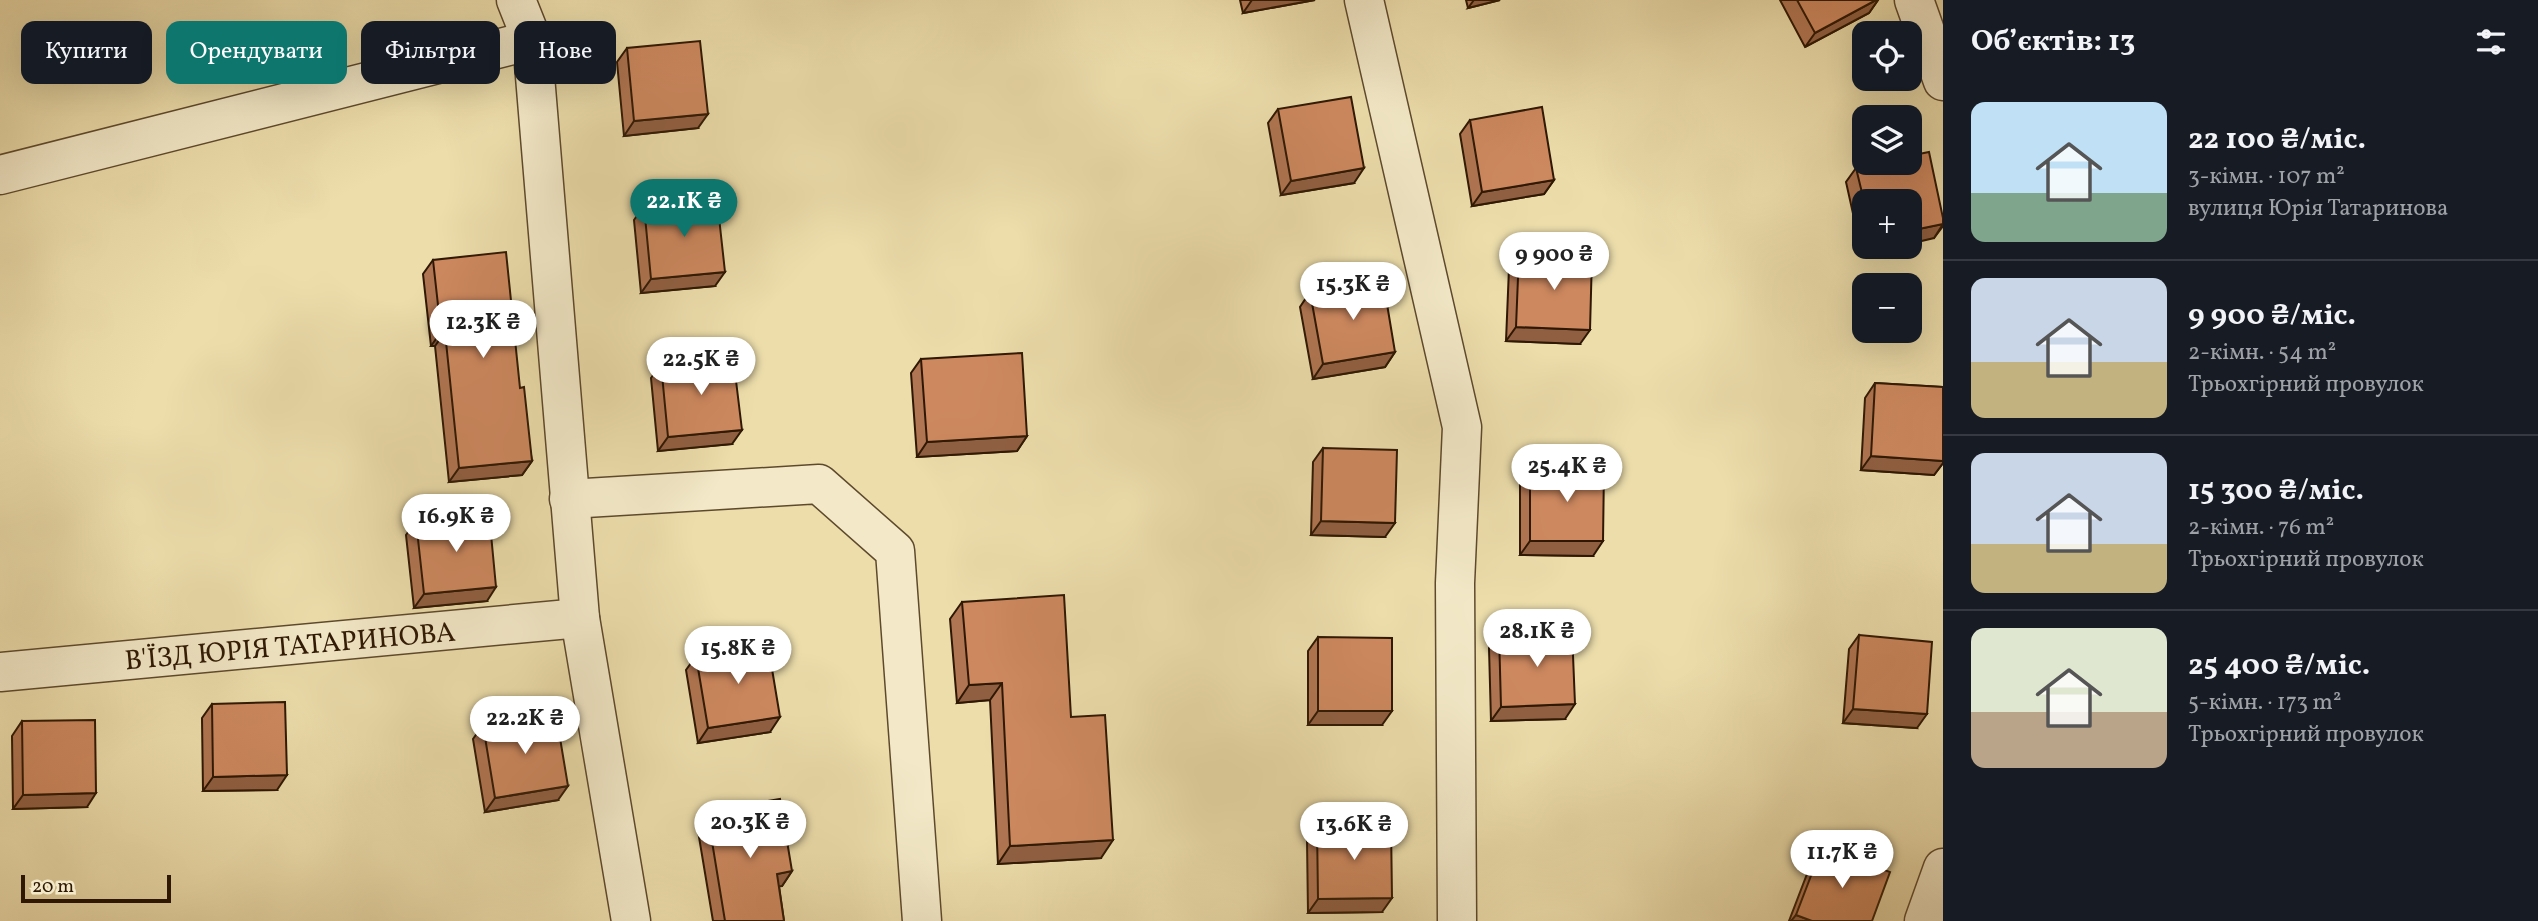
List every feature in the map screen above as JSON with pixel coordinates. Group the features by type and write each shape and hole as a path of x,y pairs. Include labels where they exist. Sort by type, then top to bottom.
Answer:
{"street":[{"path":"516,0 524,21"},
{"path":"1364,0 1462,427 1455,583 1457,921"},
{"path":"1914,0 1943,81"},
{"path":"0,175 514,45"},
{"path":"536,84 580,618 631,921"},
{"path":"569,499 819,484 895,551 922,921"},
{"name":"В'ЇЗД ЮРІЯ ТАТАРИНОВА","path":"0,672 580,618"},
{"path":"1924,921 1943,869"}],"building":[{"path":"1797,0 1876,0 1815,33"},
{"path":"700,41 708,114 634,121 627,48"},
{"path":"1351,97 1364,168 1291,181 1278,109"},
{"path":"1542,107 1554,180 1482,192 1470,120"},
{"path":"1929,152 1943,224 1922,228 1922,189 1861,189 1858,175 1922,175 1922,153"},
{"path":"717,199 725,272 651,279 644,206"},
{"path":"506,252 520,388 524,387 532,461 459,468 445,332 441,332 433,260"},
{"path":"1519,253 1592,256 1590,330 1516,327"},
{"path":"1383,280 1395,352 1323,364 1310,292"},
{"path":"1022,353 1027,436 927,442 921,359"},
{"path":"733,356 742,430 668,437 661,364"},
{"path":"1875,383 1943,387 1943,461 1871,456"},
{"path":"1323,448 1397,450 1395,523 1321,521"},
{"path":"1530,467 1604,468 1603,541 1530,541"},
{"path":"489,513 496,587 424,594 416,521"},
{"path":"1064,595 1071,717 1105,715 1113,840 1010,846 1002,683 969,685 962,602"},
{"path":"1572,631 1575,704 1501,707 1499,634"},
{"path":"1859,635 1932,642 1927,714 1853,709"},
{"path":"1318,637 1392,638 1392,711 1318,711"},
{"path":"768,645 780,717 708,728 696,656"},
{"path":"285,702 287,775 213,777 212,704"},
{"path":"556,714 568,786 495,798 483,725"},
{"path":"95,720 96,793 23,795 22,721"},
{"path":"780,799 792,871 777,874 784,921 725,921 707,811"},
{"path":"1391,825 1392,898 1318,899 1317,826"},
{"path":"1822,847 1890,872 1872,921 1812,921 1796,915"}]}
